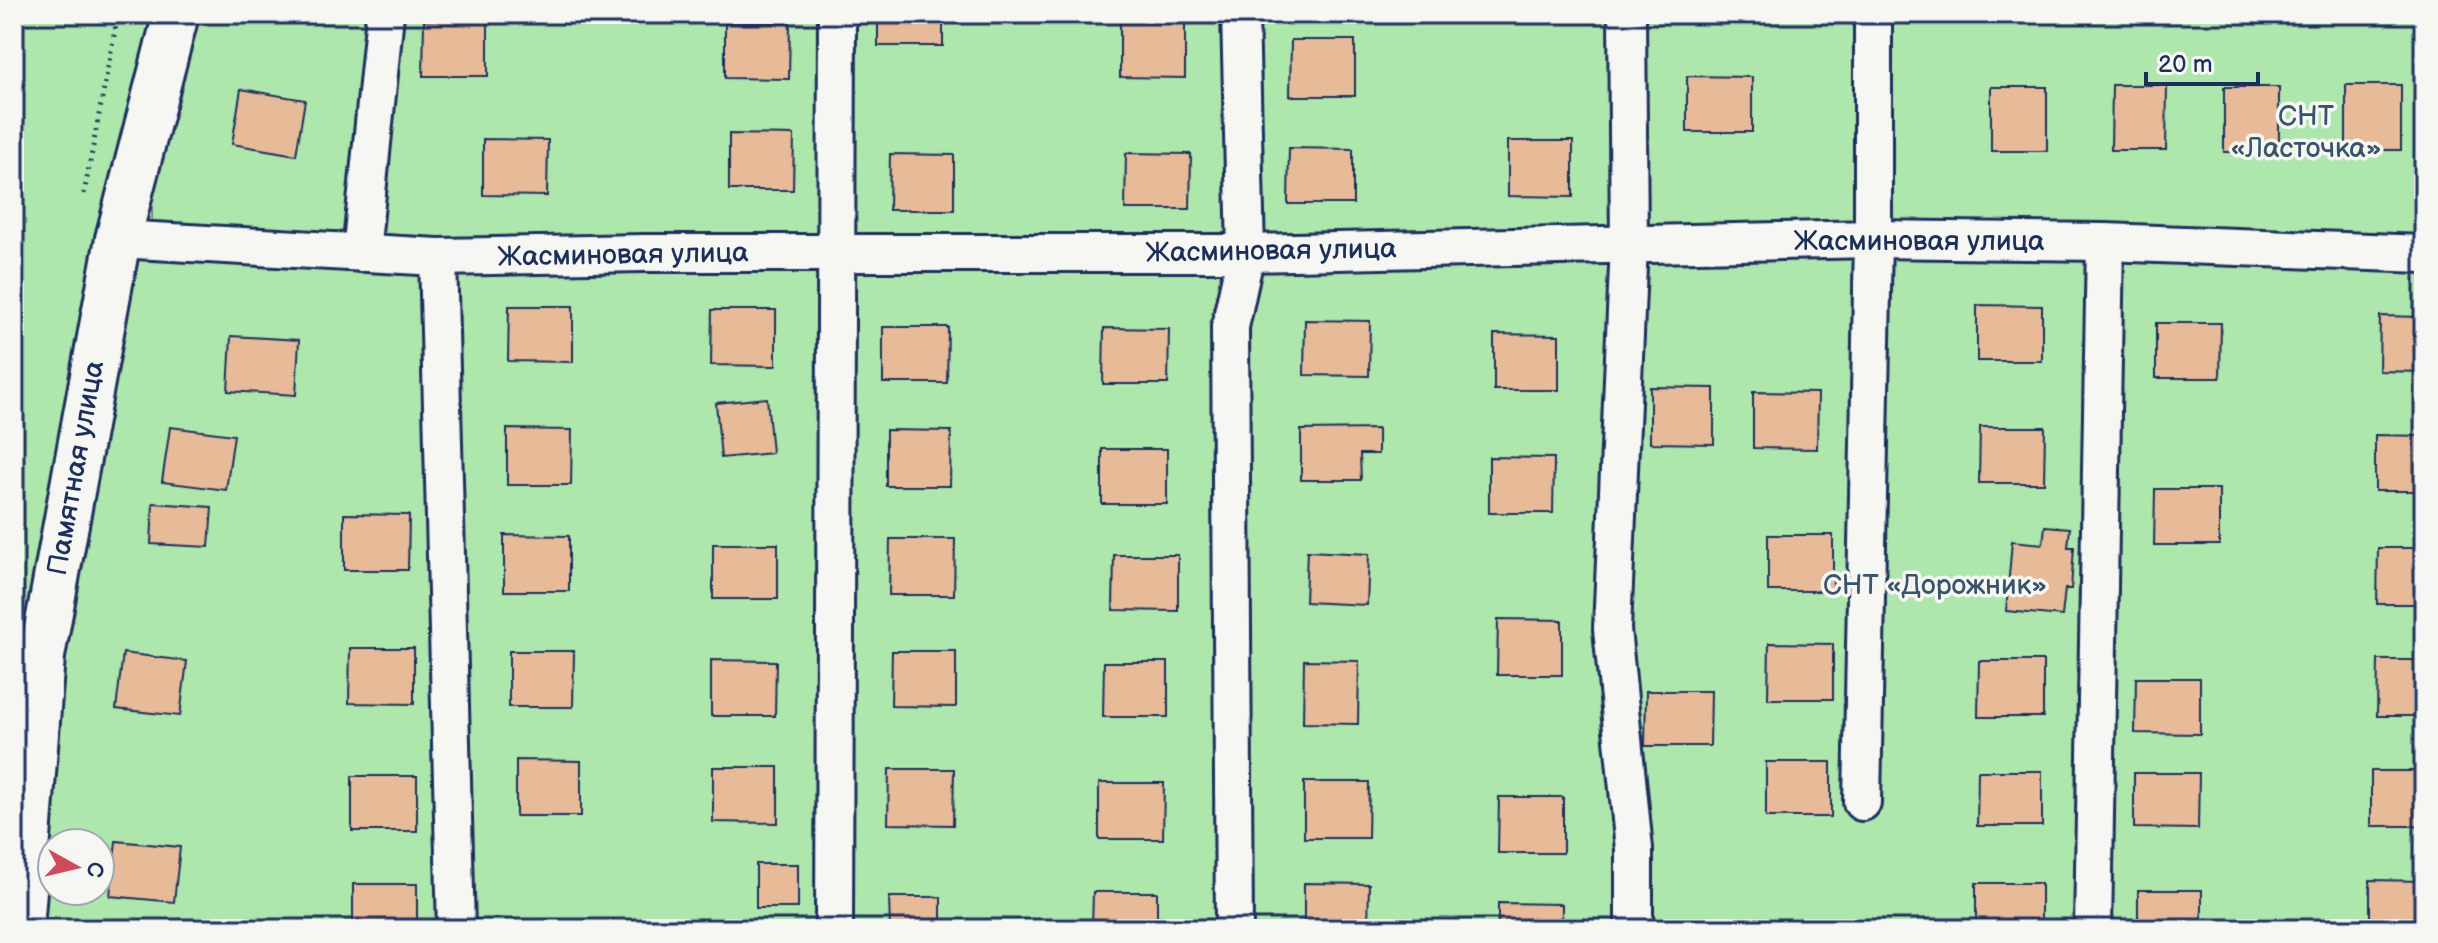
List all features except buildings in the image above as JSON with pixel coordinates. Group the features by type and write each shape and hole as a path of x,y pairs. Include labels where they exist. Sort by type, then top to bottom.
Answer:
{"street":[{"name":"Памятная улица","path":"21,929 28,653 118,239 176,14"},
{"path":"361,253 385,14"},
{"path":"834,929 837,14"},
{"path":"1234,929 1230,327 1246,253 1240,14"},
{"path":"1627,14 1629,244 1612,629 1634,849 1634,929"},
{"path":"1862,802 1873,239 1873,14"},
{"name":"Жасминовая улица","path":"118,239 438,257 1246,253 1873,239 2105,242 2424,254"},
{"path":"2093,929 2105,242"},
{"path":"438,257 456,929"}],"green space":[{"name":"СНТ «Дорожник»","path":"14,14 168,14 118,239 152,241 152,169 195,14 2424,14 2424,929 14,929"}],"park label":[{"name":"СНТ «Ласточка»","path":"2306,132"}]}
